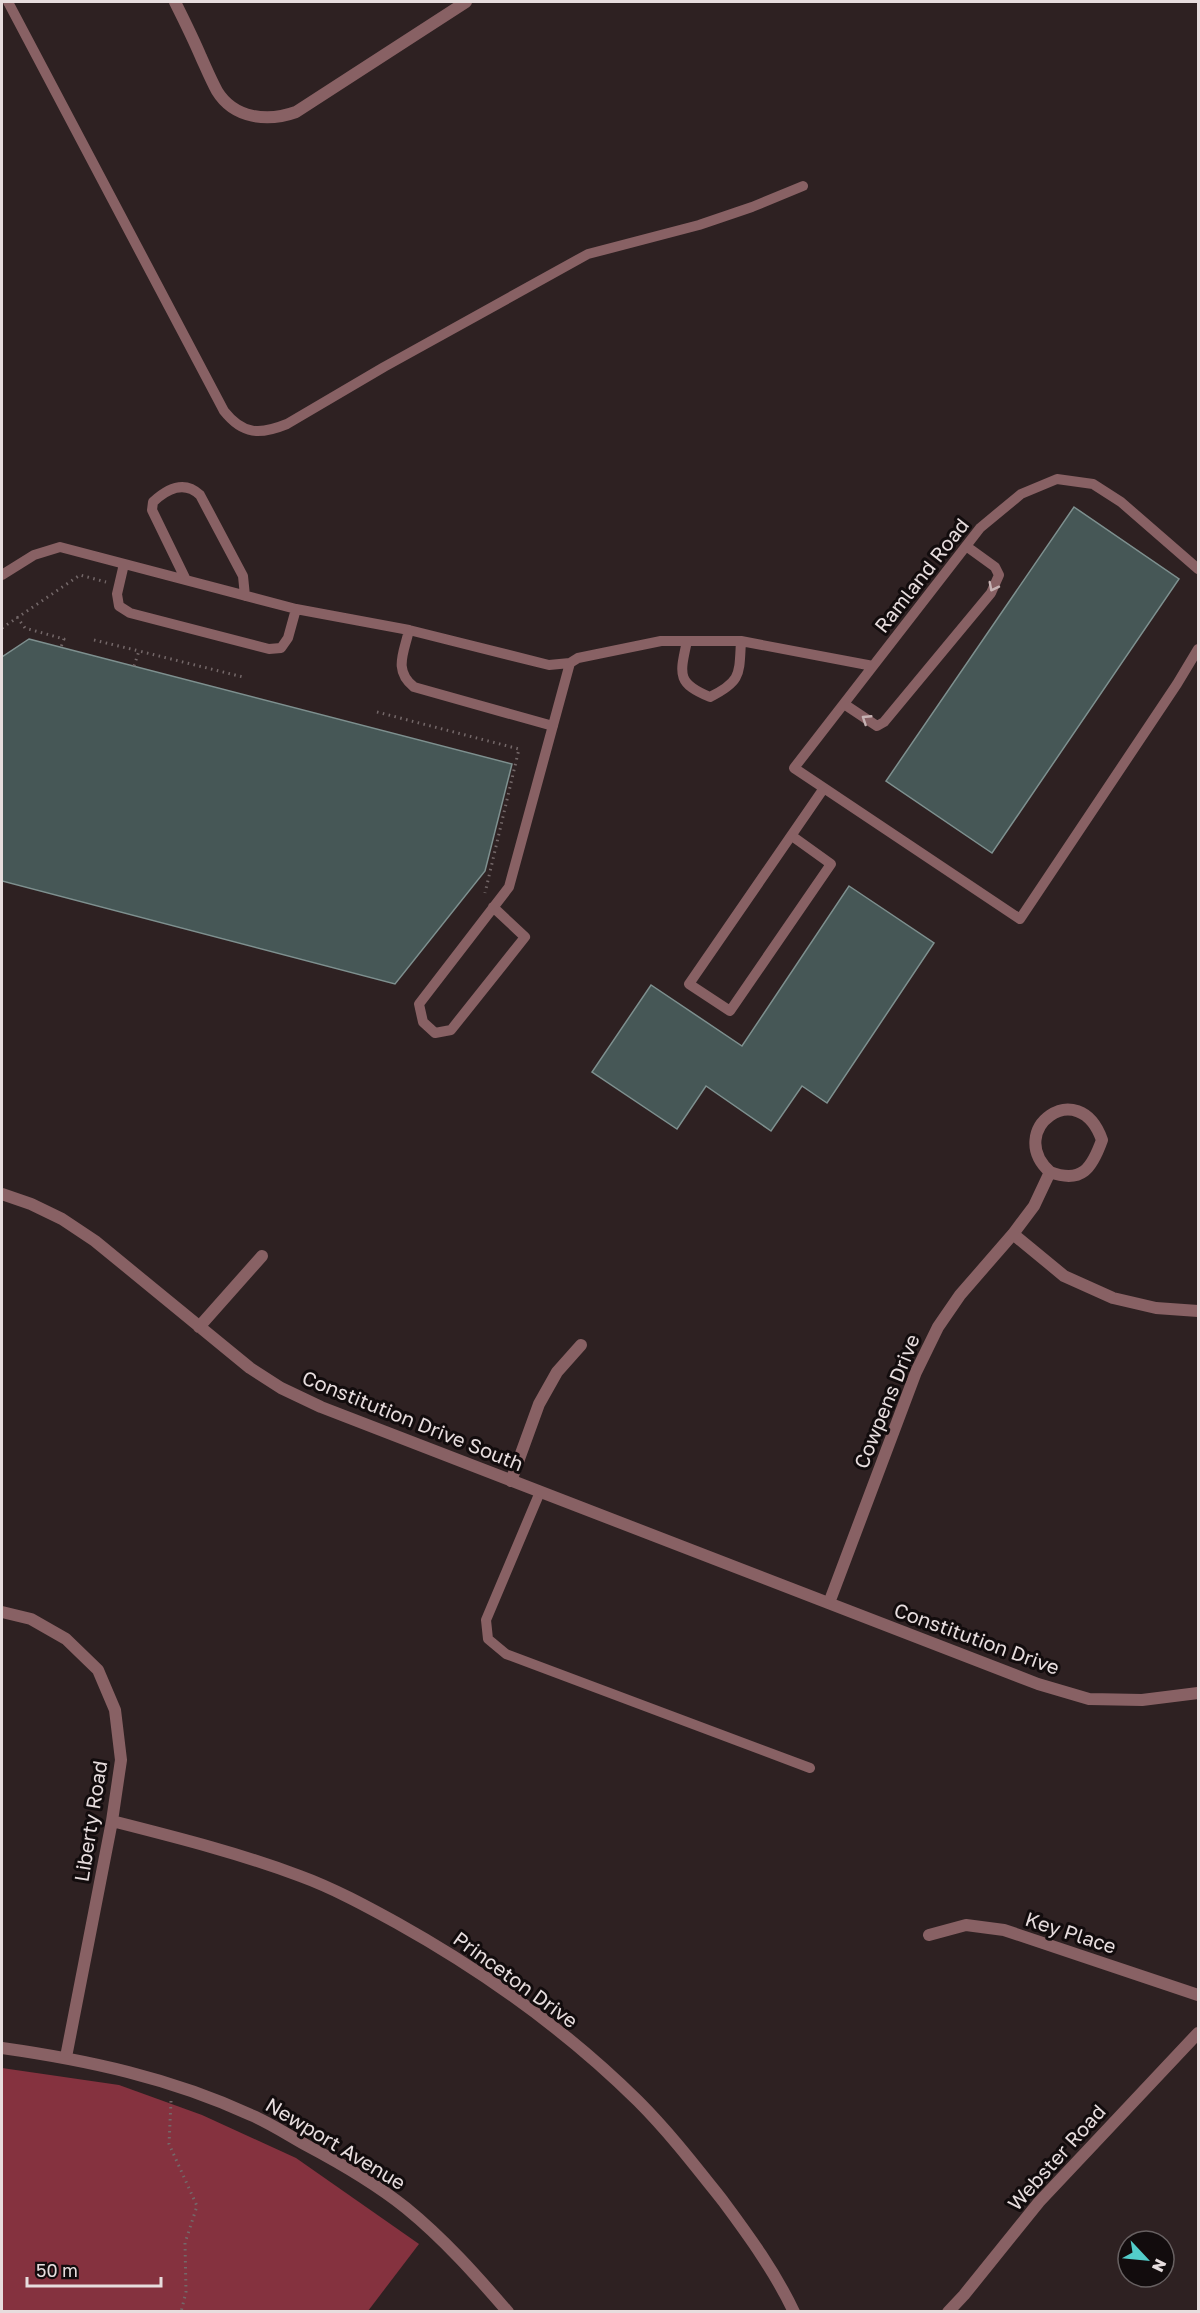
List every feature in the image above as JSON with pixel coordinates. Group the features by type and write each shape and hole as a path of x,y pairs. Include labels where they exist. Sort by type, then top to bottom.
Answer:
{"street":[{"path":"175,2 218,93 231,106 245,114 261,118 280,118 296,112 466,2"},
{"path":"1075,1109 1092,1120 1102,1140 1092,1165 1072,1176 1050,1172 1040,1163 1034,1142 1040,1124 1055,1112 1075,1109"},
{"name":"Cowpens Drive","path":"829,1604 916,1372 938,1327 960,1295 1034,1206 1050,1172"},
{"name":"Constitution Drive South","path":"2,1194 31,1204 62,1219 95,1241 249,1368 281,1388 321,1407 749,1573"},
{"path":"1013,1234 1064,1276 1113,1298 1156,1308 1198,1311"},
{"path":"199,1327 262,1256"},
{"path":"511,1481 539,1404 557,1372 581,1345"},
{"name":"Constitution Drive","path":"749,1573 1038,1684 1089,1698 1142,1700 1198,1693"},
{"name":"Liberty Road","path":"2,1612 31,1619 66,1639 98,1670 115,1710 121,1760 112,1821 66,2057"},
{"name":"Princeton Drive","path":"112,1821 218,1848 301,1876 362,1904 419,1935 500,1986 566,2038 638,2101 696,2166 749,2235 794,2312"},
{"name":"Key Place","path":"929,1935 966,1925 1004,1930 1198,1995"},
{"name":"Webster Road","path":"948,2312 1039,2202 1198,2033"},
{"name":"Newport Avenue","path":"2,2048 66,2057 123,2070 171,2084 251,2115 336,2161 405,2207 465,2262 508,2312"}],"lane":[{"path":"8,2 224,411 233,423 245,430 271,430 287,424 384,367 588,254 699,225 803,186"},
{"name":"Ramland Road","path":"824,788 795,768 980,528 1022,494 1057,479 1093,484 1121,502 1198,569"},
{"path":"186,580 153,510 153,502 160,496 182,486 192,487 200,495 243,576 245,596"},
{"path":"844,704 878,726 884,722 991,593 999,575 995,567 966,546"},
{"path":"2,575 34,555 60,547 296,609 409,630 549,665 570,663 578,658 661,641 741,641 873,666"},
{"path":"124,564 117,594 119,606 130,613 269,649 281,648 288,638 296,609"},
{"path":"409,630 401,666 403,678 414,687 553,726"},
{"path":"687,641 680,670 690,689 710,697 729,688 739,672 741,641"},
{"path":"792,836 831,864 730,1011 689,984 824,788 1020,919 1198,649"},
{"path":"493,907 525,937 451,1030 435,1033 423,1022 419,1004 493,907 509,887 570,663"},
{"path":"540,1492 486,1620 488,1640 506,1654 810,1768"}],"path":[{"path":"2,628 80,575 119,585"},
{"path":"17,617 25,628 64,639 61,647"},
{"path":"94,640 243,677"},
{"path":"134,666 138,651"},
{"path":"377,712 519,749 486,891 479,900"},
{"path":"171,2084 169,2145 197,2206 185,2243 186,2292 180,2312"}],"shaded area":[{"path":"2,2068 119,2085 202,2115 296,2158 419,2244 368,2311 2,2311"}],"building":[{"path":"1074,507 1179,579 992,853 886,781"},
{"path":"29,639 512,764 485,871 395,984 2,881 2,657"},
{"path":"849,886 934,943 827,1103 802,1086 771,1131 706,1086 677,1129 592,1072 651,985 742,1046"}]}
